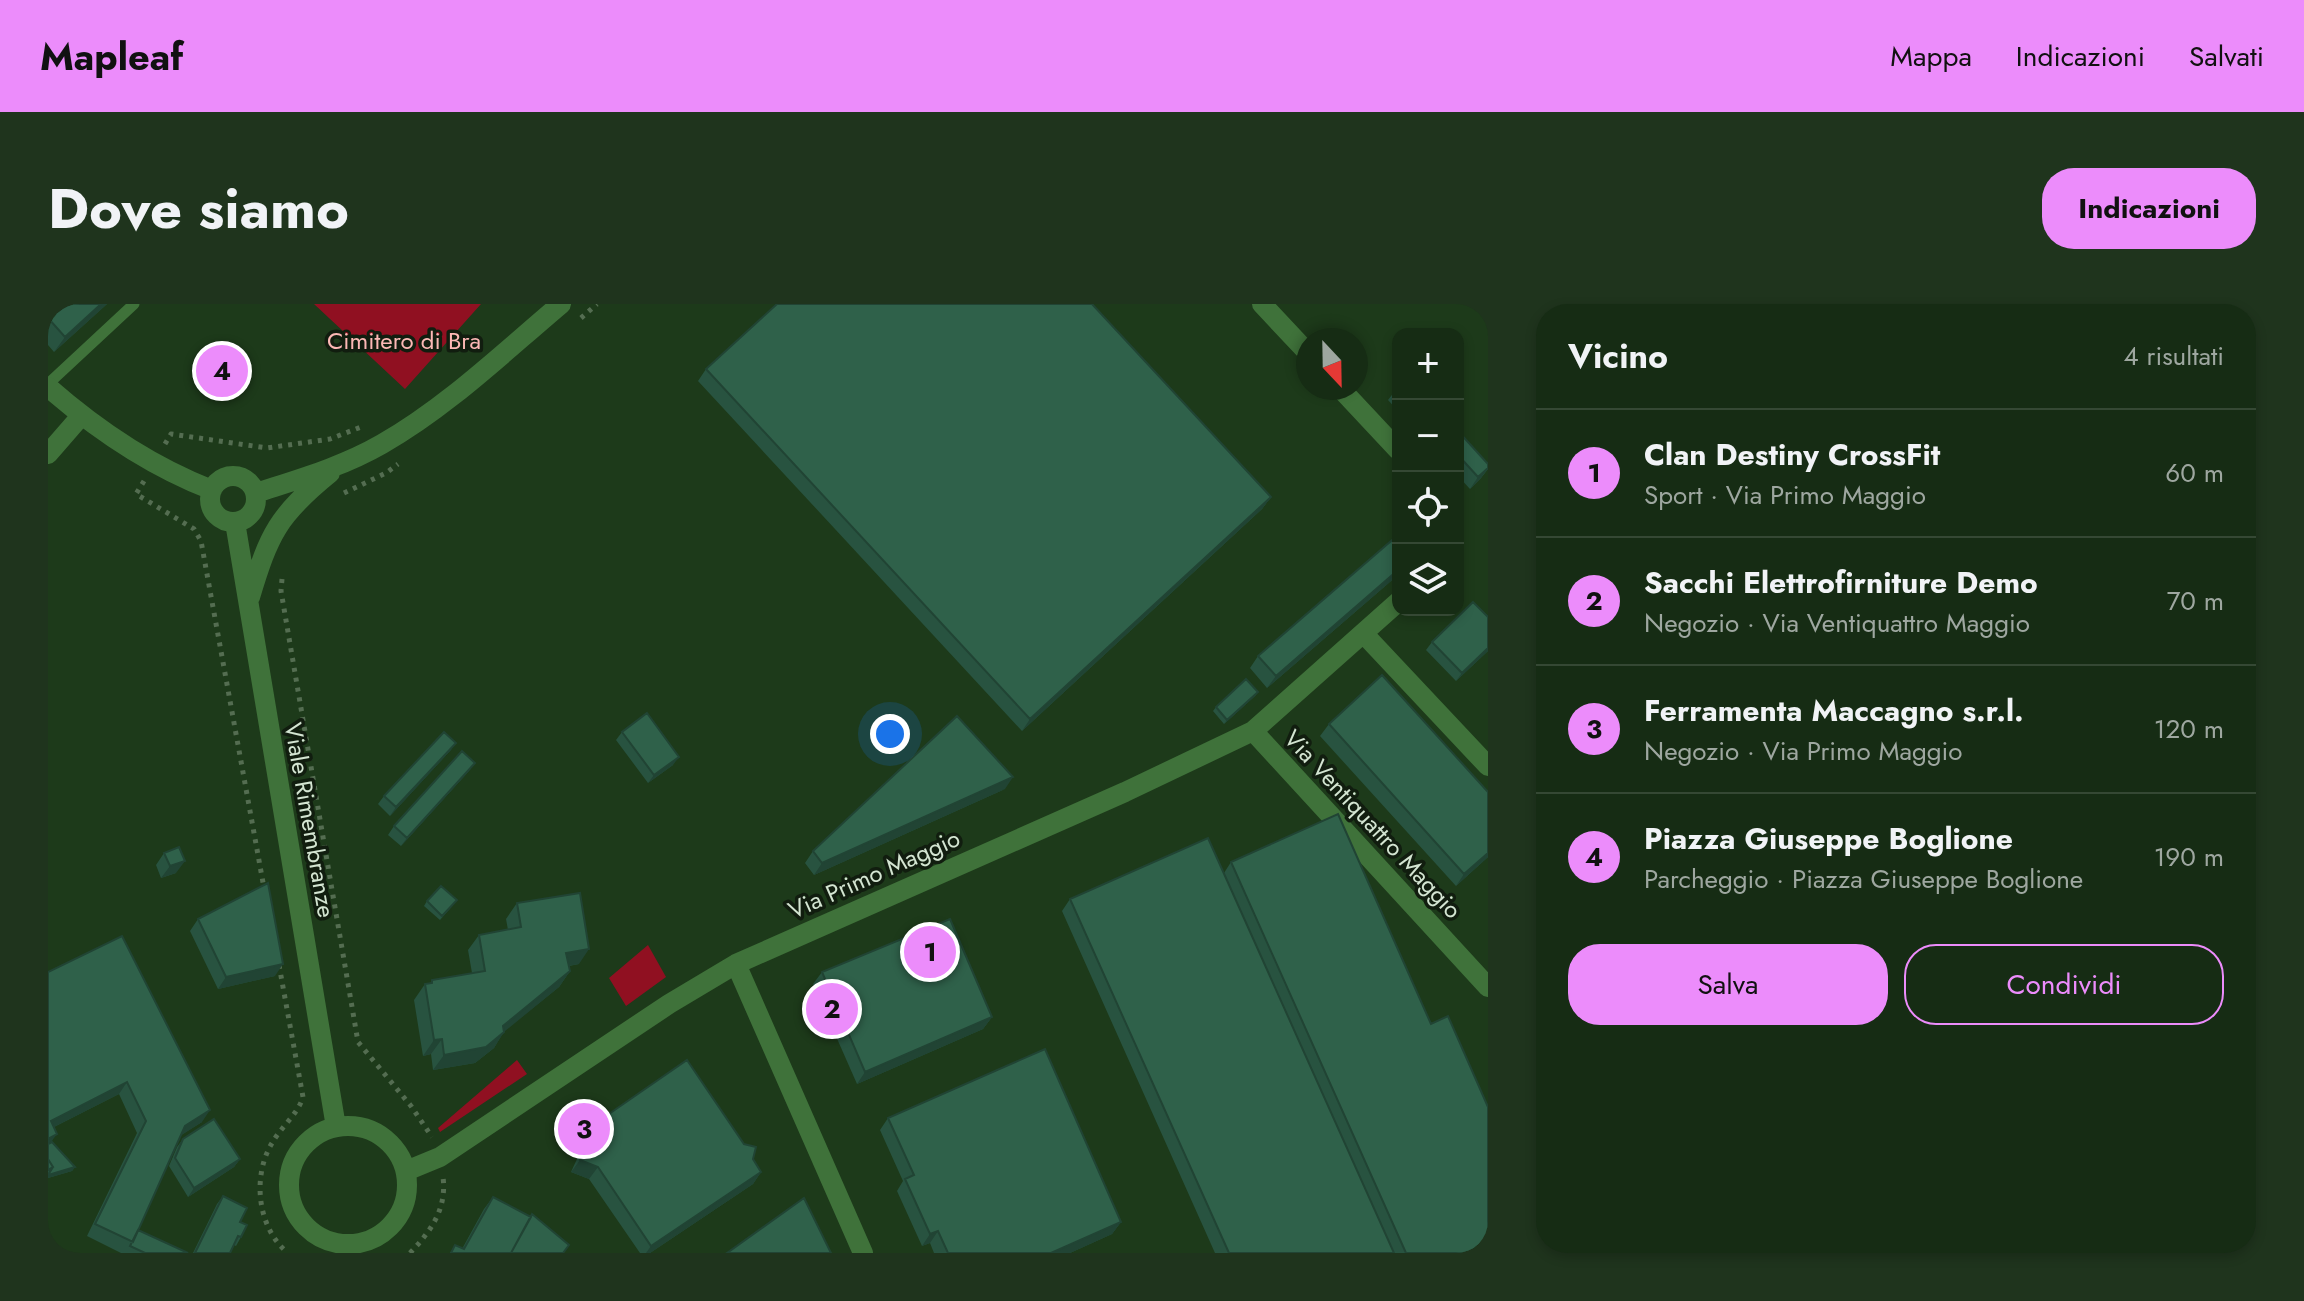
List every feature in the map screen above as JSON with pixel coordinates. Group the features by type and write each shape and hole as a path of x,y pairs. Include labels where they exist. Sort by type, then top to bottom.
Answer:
{"street":[{"path":"256,493 340,465 383,444 427,415 561,304"},
{"path":"1262,304 1296,340"},
{"path":"48,385 81,416 123,445 174,475 212,490"},
{"path":"1351,400 1392,444"},
{"path":"48,454 81,416"},
{"path":"248,605 264,550 279,522 301,496 340,465"},
{"path":"235,475 248,481 256,493 256,501 249,515 235,522 220,518 214,512 210,497 221,479 235,475"},
{"name":"Viale Rimembranze","path":"235,522 336,1127"},
{"name":"Via Primo Maggio","path":"406,1171 440,1157 669,1004 736,964 1125,792 1253,731 1392,607"},
{"path":"1363,633 1488,766"},
{"name":"Via Ventiquattro Maggio","path":"1253,731 1488,987"},
{"path":"736,964 863,1253"},
{"path":"355,1126 372,1130 388,1140 400,1154 406,1171 408,1190 403,1209 393,1225 377,1237 352,1248 323,1239 307,1228 296,1214 290,1196 289,1178 294,1160 304,1145 319,1133 336,1127 355,1126"}],"lane":[{"path":"48,385 134,304"}],"path":[{"path":"574,324 597,304"},
{"path":"339,496 386,473 409,456"},
{"path":"284,568 281,591 358,1042 411,1106 430,1134 440,1157 445,1188 441,1208 436,1222 410,1253"}],"green space":[{"name":"Cimitero di Bra","path":"314,304 481,304 405,389"},
{"path":"648,945 666,977 626,1006 609,978"},
{"path":"517,1060 527,1074 440,1132 438,1128"}],"building":[{"path":"48,304 101,304 65,337 48,318"},
{"path":"777,304 1092,304 1271,497 1030,719 706,369"},
{"path":"1464,438 1488,464 1488,468 1478,477 1464,462"},
{"path":"1392,540 1392,575 1276,676 1258,656"},
{"path":"1473,602 1488,617 1488,648 1462,673 1432,642 1459,616 1464,616 1464,611"},
{"path":"1382,675 1488,792 1488,853 1464,874 1329,724"},
{"path":"1246,679 1258,692 1227,720 1216,707"},
{"path":"647,713 679,757 654,775 622,732"},
{"path":"957,716 1013,777 822,863 813,851"},
{"path":"444,732 456,743 396,807 384,796"},
{"path":"462,751 475,763 407,838 394,826"},
{"path":"1338,814 1431,1024 1448,1016 1488,1107 1488,1253 1406,1253 1231,862"},
{"path":"1208,838 1394,1253 1229,1253 1070,899"},
{"path":"179,847 185,861 170,866 164,853"},
{"path":"268,883 283,964 226,977 198,919"},
{"path":"441,886 457,900 442,916 427,901"},
{"path":"580,893 589,949 566,953 570,971 503,1026 504,1032 486,1047 444,1055 442,1039 434,1040 425,984 432,983 432,980 485,971 479,935 521,927 517,903"},
{"path":"950,919 992,1017 865,1072 822,972"},
{"path":"122,936 210,1110 185,1126 133,1242 95,1224 146,1121 127,1082 51,1121 57,1134 48,1139 48,972"},
{"path":"1045,1049 1121,1222 1051,1253 948,1253 938,1231 930,1234 905,1179 914,1175 888,1118"},
{"path":"687,1060 744,1144 756,1147 753,1159 761,1172 651,1246 598,1167 580,1160 585,1147 576,1135 586,1128 591,1112 606,1116"},
{"path":"214,1119 240,1159 194,1188 175,1158 183,1139"},
{"path":"52,1142 75,1167 48,1175 53,1167 48,1159 48,1144"},
{"path":"223,1196 247,1208 240,1222 247,1225 230,1253 195,1253"},
{"path":"493,1197 531,1217 511,1253 451,1253 455,1245 464,1249"},
{"path":"804,1198 831,1253 727,1253"},
{"path":"532,1214 569,1245 563,1253 511,1253"},
{"path":"138,1230 188,1253 145,1253 130,1246"}],"place":[{"name":"Piazza Giuseppe Boglione","path":"222,371"},
{"name":"Clan Destiny CrossFit","path":"930,952"},
{"name":"Sacchi Elettrofirniture Demo","path":"832,1009"},
{"name":"Ferramenta Maccagno s.r.l.","path":"584,1129"}]}
